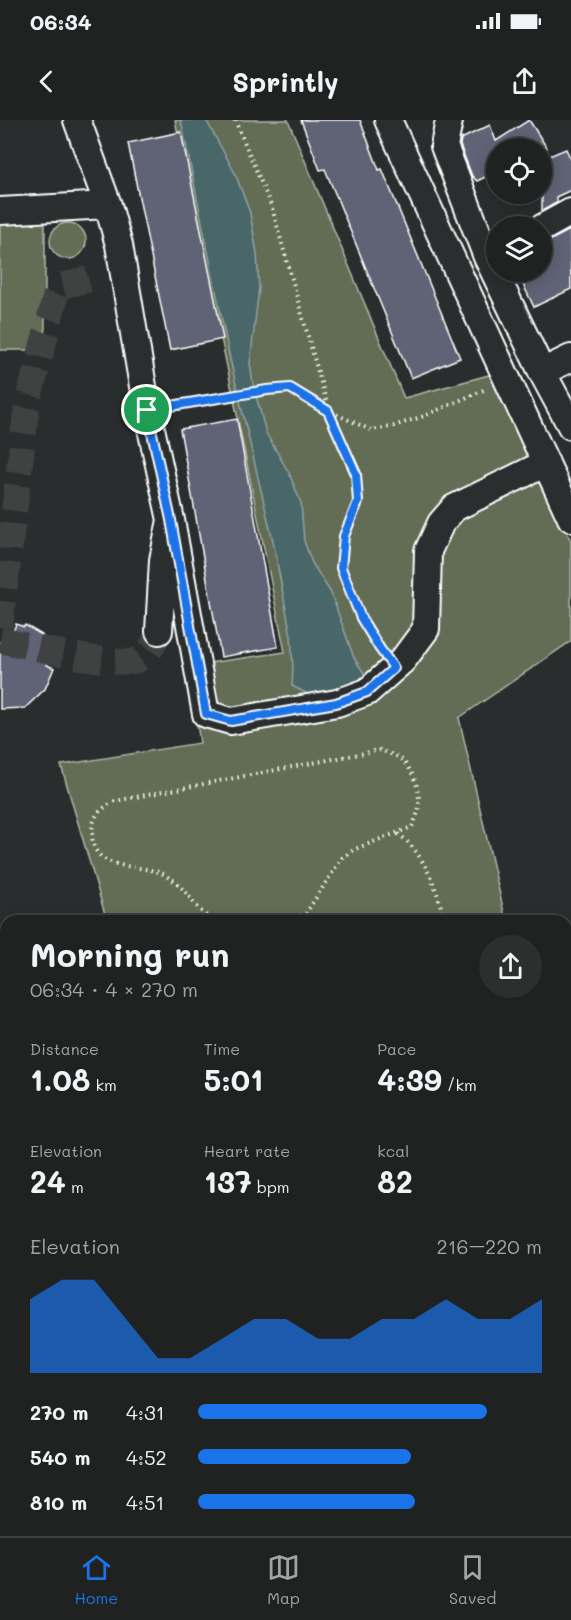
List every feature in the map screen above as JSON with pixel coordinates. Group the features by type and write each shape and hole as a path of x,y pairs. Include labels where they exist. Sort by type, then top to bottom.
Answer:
{"street":[{"path":"77,120 108,205 119,245 113,274 147,410 171,520 206,714 231,721 336,703 367,692 403,660 426,629 428,551 441,523 454,507 546,463"},
{"path":"388,120 571,518"},
{"path":"450,120 444,146 486,241"},
{"path":"0,211 108,205"},
{"path":"552,222 571,212"},
{"path":"504,282 542,372 571,426"},
{"path":"542,372 571,358"},
{"path":"159,632 163,560 171,520"}],"path":[{"path":"235,120 272,208 328,411 356,474 358,502 344,536 341,568 361,618 394,668"},
{"path":"147,410 290,388 328,411 371,430 391,427 424,416 470,396"},
{"path":"204,915 178,884 161,873 111,864 98,852 92,839 93,825 100,809 115,801 380,750 402,760 419,791 419,806 412,828 355,849 342,858 306,913 301,915"},
{"path":"398,834 406,840 432,881 443,915"}],"green space":[{"path":"175,120 288,120 404,398 489,375 571,541 571,641 459,718 505,915 105,915 61,765 200,743 188,666 285,652"},
{"path":"0,219 45,219 45,350 0,350"},
{"path":"68,223 81,228 86,241 81,254 68,259 55,254 50,241 55,228"}],"water":[{"path":"181,120 206,120 235,173 250,213 257,254 259,288 250,363 253,384 266,433 289,473 301,503 304,541 312,563 331,593 354,658 366,676 353,690 312,696 292,686 291,636 273,541 230,359"}],"building":[{"path":"301,120 360,120 379,170 382,169 460,358 411,378 325,169 320,170"},
{"path":"529,120 541,138 501,138"},
{"path":"490,125 495,138 486,138 486,177 477,181 472,176 460,145 461,139"},
{"path":"181,132 223,339 170,350 128,143"},
{"path":"566,149 571,160 571,190 556,197 558,202 542,211 542,204 552,204 552,155"},
{"path":"570,230 571,289 534,307 522,282 552,282 552,239"},
{"path":"237,419 278,647 221,657 180,429"},
{"path":"16,624 24,627 25,625 42,635 52,651 47,665 54,668 45,689 25,708 0,709 0,642 13,632"}],"tunnel":[{"path":"0,627 27,405 58,287 101,276"},
{"path":"0,640 71,655 127,662 145,655 159,631"}],"route":[{"path":"290,388 328,411 356,474 358,502 344,536 341,568 361,618 394,668 367,692 336,703 231,721 206,714 171,520 147,410 290,388"}]}
